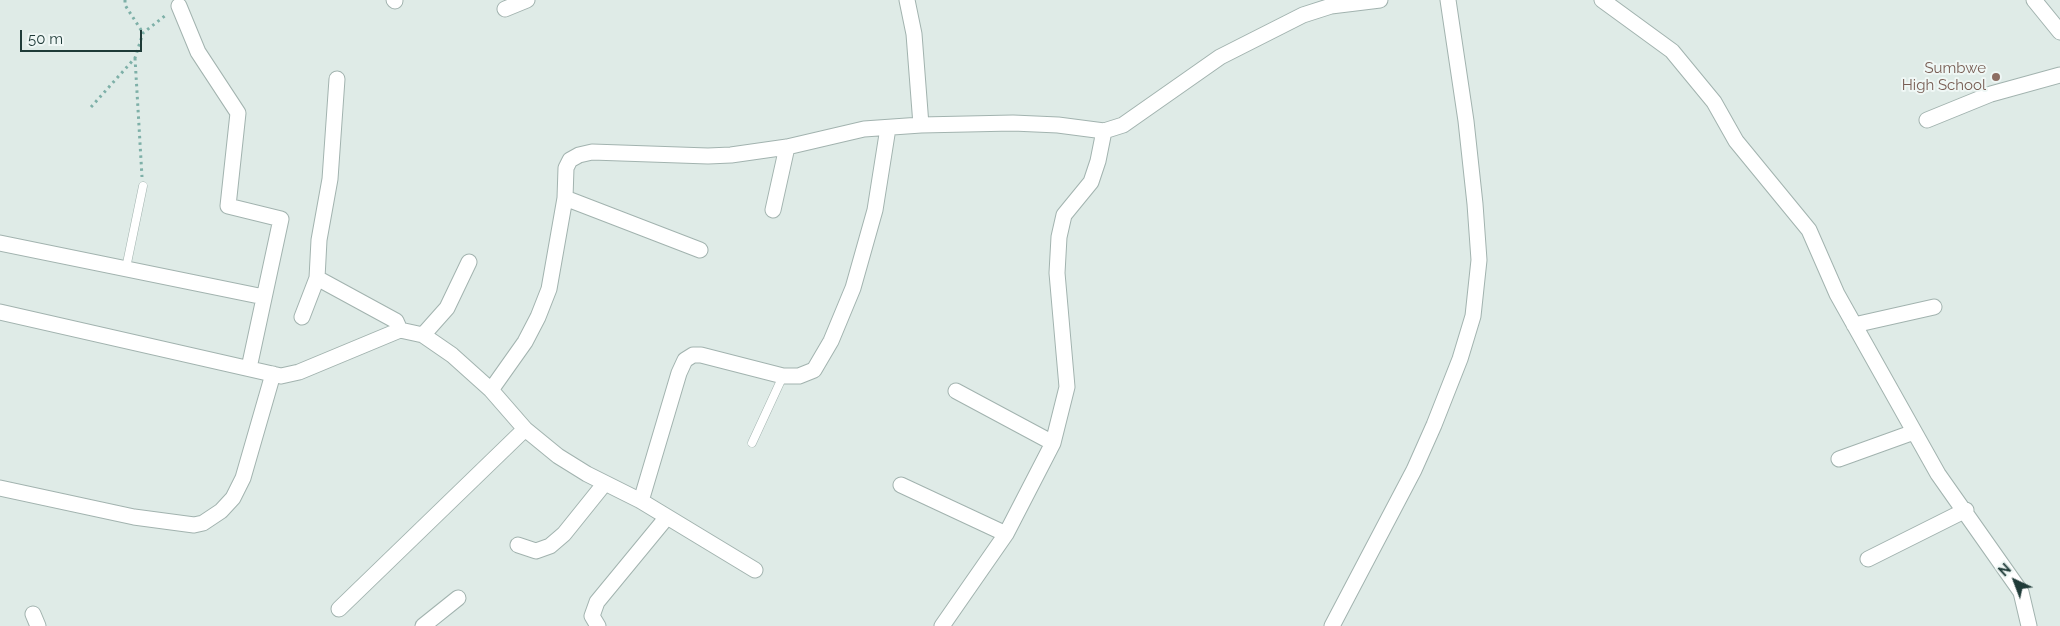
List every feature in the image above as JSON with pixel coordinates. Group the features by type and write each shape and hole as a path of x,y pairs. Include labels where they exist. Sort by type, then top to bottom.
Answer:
{"street":[{"path":"505,9 526,0"},
{"path":"907,0 914,34 921,125"},
{"path":"491,390 525,342 544,303 557,254 565,198 566,168 570,160 579,155 592,152 708,156 787,147 864,129 921,125 1013,123 1058,125 1104,131 1123,125 1220,57 1303,14 1331,6 1380,0"},
{"path":"1332,626 1434,425 1460,359 1473,316 1479,260 1475,204 1466,121 1448,0"},
{"path":"1602,0 1672,51 1714,102 1736,141 1809,230 1837,294 1938,474 1966,510 2021,592 2029,626"},
{"path":"2034,0 2060,32"},
{"path":"179,6 198,52 238,113 228,206 281,220 249,368"},
{"path":"1927,120 1991,94 2060,75"},
{"path":"302,317 317,278 319,240 330,179 337,79"},
{"path":"641,500 679,373 685,360 693,355 701,355 783,376 799,376 814,370 831,341 853,288 874,210 888,128"},
{"path":"942,626 1006,534 1053,443 1067,388 1057,273 1059,237 1064,215 1091,182 1104,131"},
{"path":"774,210 787,147"},
{"path":"565,198 700,250"},
{"path":"0,242 264,297"},
{"path":"423,335 447,308 469,262"},
{"path":"317,278 396,322 400,330"},
{"path":"1854,325 1934,307"},
{"path":"0,312 281,376 299,372 400,330 423,335 452,355 491,390 525,429 558,456 605,483 641,500 755,570"},
{"path":"0,488 134,517 194,526 204,523 221,511 233,498 243,478 273,374"},
{"path":"956,391 1053,443"},
{"path":"339,609 525,429"},
{"path":"1838,459 1914,432"},
{"path":"518,545 536,550 550,546 564,534 605,483"},
{"path":"901,485 1006,534"},
{"path":"1868,559 1966,510"},
{"path":"598,626 592,616 597,602 667,516"},
{"path":"422,626 440,621 458,598"}],"lane":[{"path":"126,268 143,186"},
{"path":"752,443 783,376"}],"path":[{"path":"125,0 125,5 143,33"},
{"path":"143,186 135,58 143,33 179,6"},
{"path":"90,107 135,58"}],"place":[{"name":"Sumbwe High School","path":"1996,77"}]}
